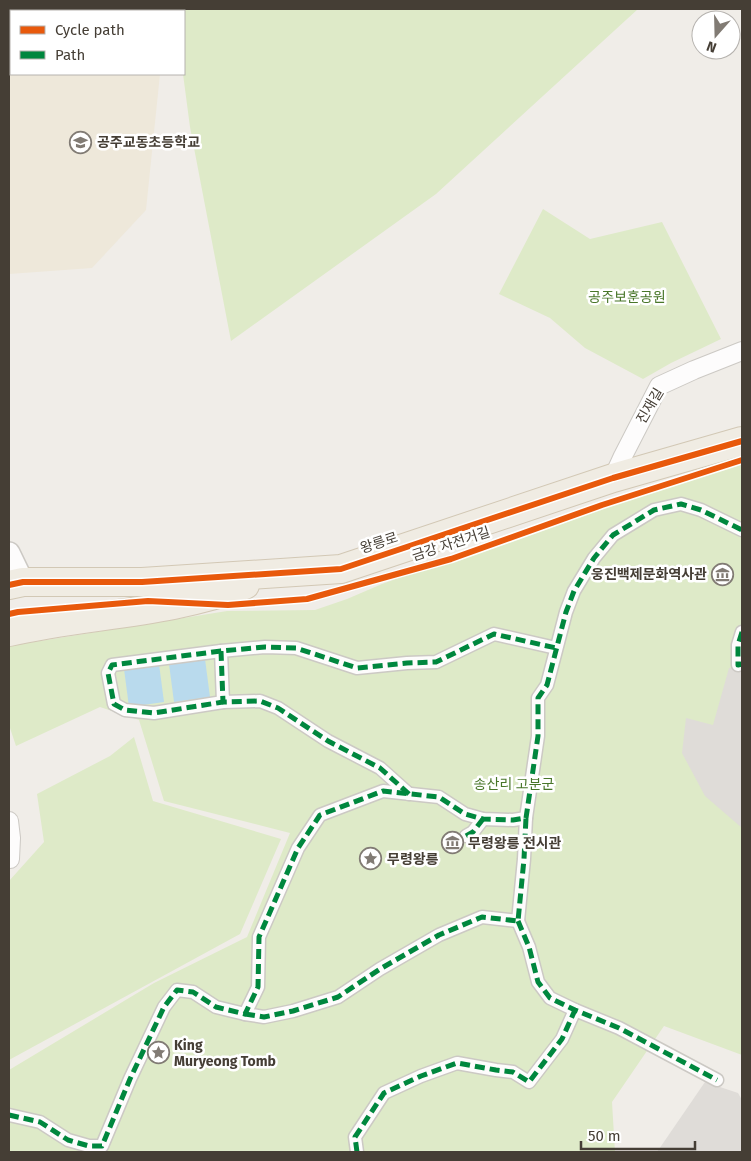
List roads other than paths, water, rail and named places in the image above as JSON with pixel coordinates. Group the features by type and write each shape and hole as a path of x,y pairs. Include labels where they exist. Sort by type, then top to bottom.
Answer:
{"main road":[{"name":"왕릉로","path":"16,583 142,582 341,569 613,478 742,441"},
{"path":"9,632 158,608 221,594 274,574"}],"street":[{"name":"진재길","path":"613,478 622,456 659,386 742,351"},
{"path":"717,1080 619,1028 550,998 538,982 518,921 526,818 538,736 538,698 547,685 566,612 574,591 594,558 613,535 654,510 681,504 701,510 742,530"},
{"path":"9,553 16,583"},
{"path":"742,632 738,645 738,665 742,664"},
{"path":"409,794 380,768 328,741 278,708 260,700 223,702 154,713 126,710 114,704 108,672 112,665 265,647 296,648 357,668 436,662 494,634 556,648"},
{"path":"221,652 223,702"},
{"path":"245,1014 258,987 259,937 298,848 320,814 383,792 439,797 466,814 483,819 513,820 526,818"},
{"path":"466,836 473,832 483,819"},
{"path":"9,821 11,838 10,859"},
{"path":"9,1115 40,1122 68,1140 89,1146 102,1146 134,1070 164,1007 177,990 193,992 216,1008 245,1014 264,1017 294,1011 338,997 439,935 482,917 518,921"},
{"path":"357,1152 355,1137 384,1092 421,1076 457,1064 513,1072 528,1082 562,1038 575,1010"}],"water":[{"path":"205,659 210,697 174,702 169,664"},
{"path":"159,664 164,702 129,707 124,669"}],"place":[{"name":"공주교동초등학교","path":"81,142"},
{"name":"웅진백제문화역사관","path":"723,574"},
{"name":"무령왕릉 전시관","path":"452,843"},
{"name":"무령왕릉","path":"371,859"},
{"name":"King Muryeong Tomb","path":"158,1053"}],"park label":[{"name":"공주보훈공원","path":"627,297"},
{"name":"송산리 고분군","path":"514,784"}]}
